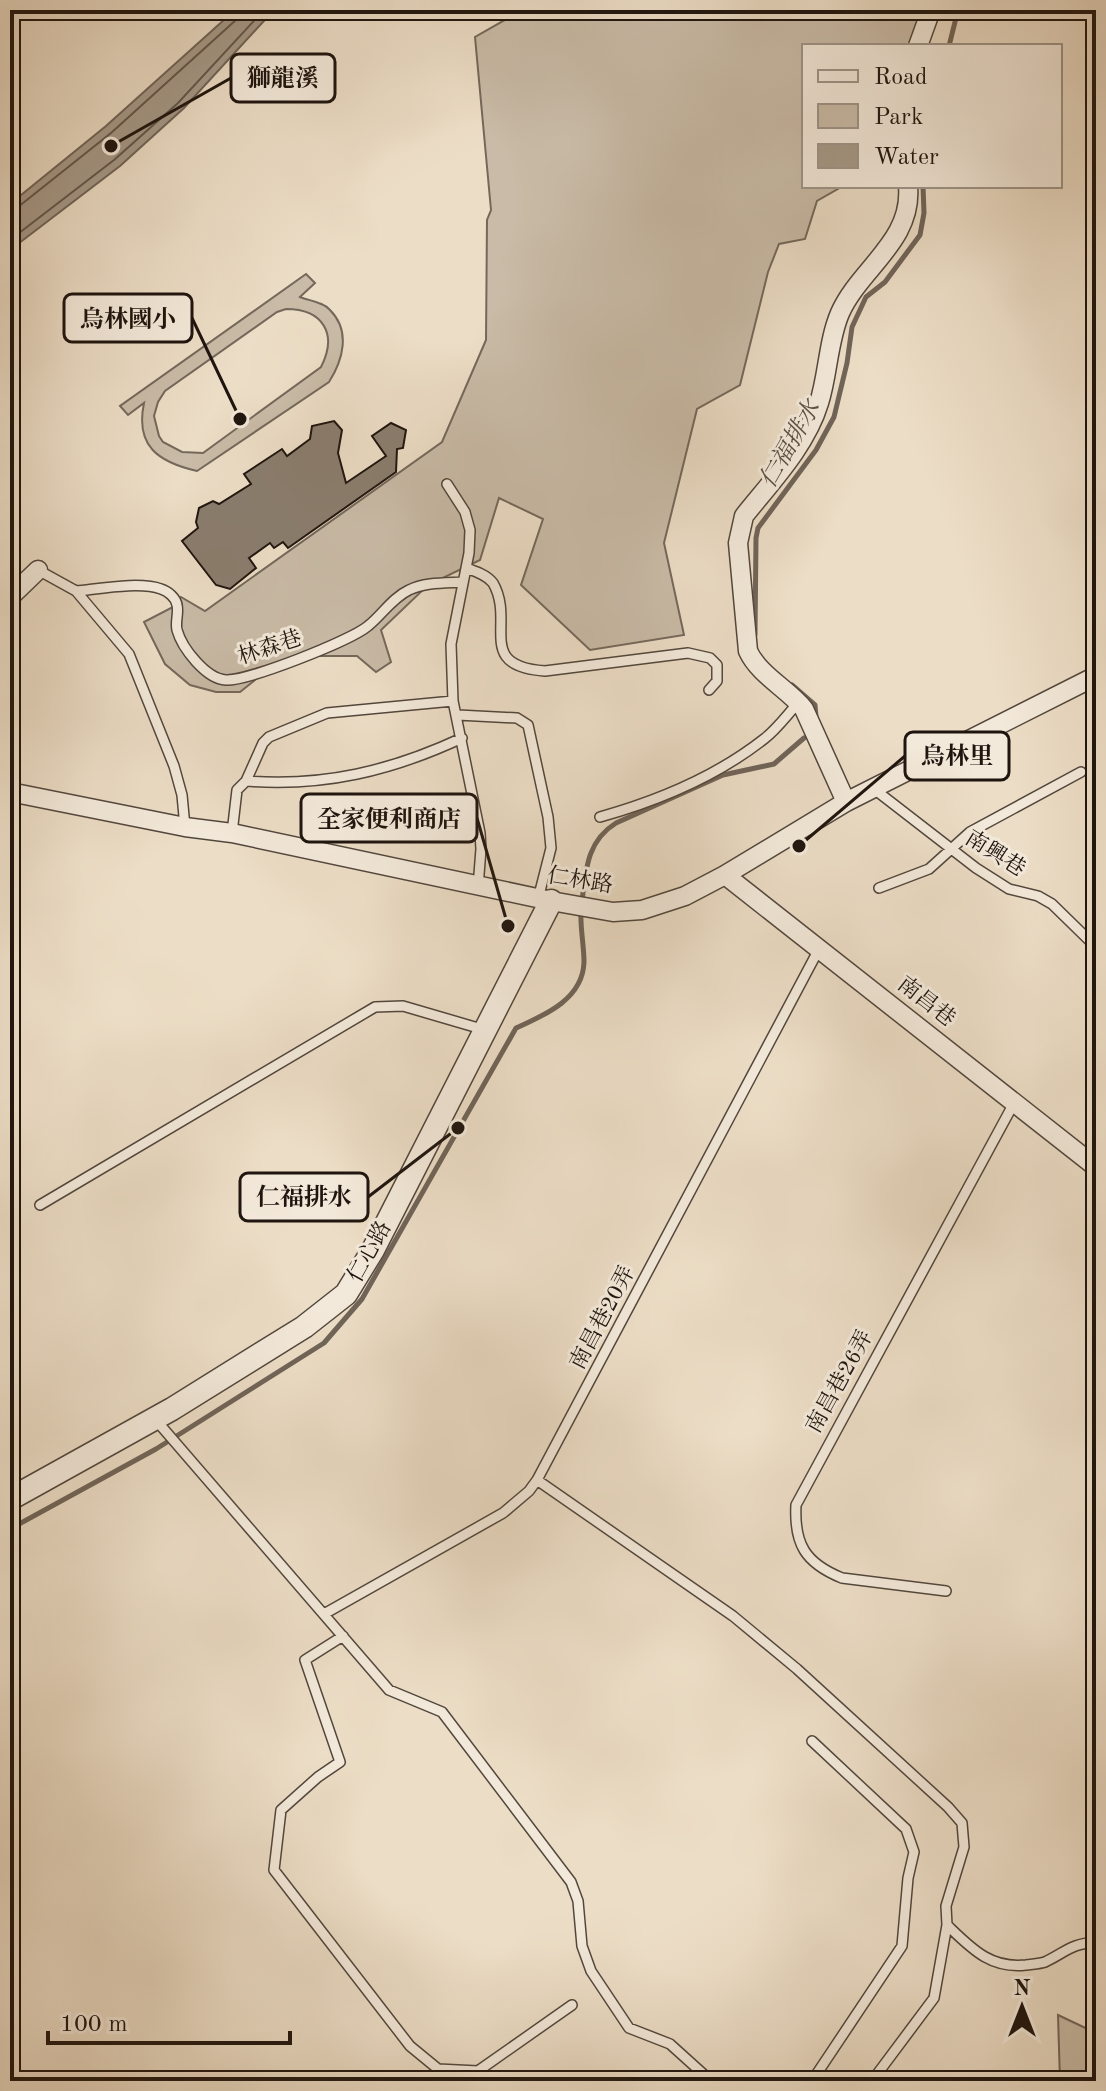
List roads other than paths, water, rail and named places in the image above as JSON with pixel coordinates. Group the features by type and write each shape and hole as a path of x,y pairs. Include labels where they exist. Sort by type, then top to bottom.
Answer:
{"street":[{"path":"919,44 931,10"},
{"path":"846,802 798,703 753,661 748,651 739,530 744,516 808,430 819,405 840,312 904,221 909,204 908,188"},
{"path":"10,597 38,570"},
{"name":"仁林路","path":"10,792 185,827 232,833 478,887 595,909 613,912 642,910 685,896 846,802 1096,676"},
{"name":"南昌巷","path":"725,875 1096,1167"},
{"name":"仁心路","path":"10,1499 162,1426 346,1294 373,1250 553,901"}],"lane":[{"path":"447,484 465,512 470,530 451,644 453,701 481,841 478,887"},
{"path":"466,568 487,577 493,584 504,653 509,661 522,669 545,671 688,653 710,658 717,665 717,681 709,690"},
{"path":"38,570 76,591 129,654 174,766 182,795 185,827"},
{"name":"林森巷","path":"76,591 148,586 162,589 171,595 177,605 176,627 180,639 199,664 213,676 225,680 247,677 342,642 367,627 394,600 409,590 463,582"},
{"path":"232,833 237,790 246,781 263,743 269,737 327,713 453,701"},
{"path":"600,817 667,794 724,766 766,738 798,703"},
{"path":"458,715 517,718 528,725 548,817 553,901"},
{"path":"246,781 284,784 354,775 417,759 462,738"},
{"path":"879,888 929,869 970,832 1081,772"},
{"name":"南興巷","path":"874,789 1009,889 1038,896 1052,904 1096,947"},
{"name":"南昌巷20弄","path":"324,1614 503,1513 529,1491 819,949"},
{"path":"40,1205 375,1007 403,1006 485,1030"},
{"name":"南昌巷26弄","path":"946,1591 842,1578 827,1572 809,1559 799,1542 795,1524 796,1505 1014,1103"},
{"path":"162,1426 389,1690 442,1712 571,1882 578,1901 582,1946 591,1971 629,2028 670,2044 711,2081"},
{"path":"537,1480 733,1616 797,1669 962,1823 964,1847 946,1906 947,1925 934,1998 872,2081"},
{"path":"343,1636 305,1660 340,1762 281,1810 274,1870 410,2046 438,2069 478,2071 572,2005"},
{"path":"812,1741 906,1829 914,1852 908,1878 902,1946 812,2081"},
{"path":"947,1925 977,1954 992,1962 1013,1966 1042,1963 1076,1944 1096,1942"}],"water":[{"path":"235,10 274,10 184,108 120,166 10,250 10,204 106,126"}],"waterway":[{"name":"仁福排水","path":"950,44 958,10"},
{"name":"仁福排水","path":"755,635 758,528 816,450 834,417 852,327 866,297 885,282 920,235 924,213 923,188"},
{"name":"仁福排水","path":"792,685 815,705 816,717"},
{"name":"仁福排水","path":"582,901 590,857 606,830 723,775 774,764 804,738"},
{"name":"仁福排水","path":"10,1529 156,1449 324,1343 362,1299 516,1028 560,1004 577,986 584,962 581,911"}],"place":[{"name":"獅龍溪","path":"111,146"},
{"name":"烏林國小","path":"240,419"},
{"name":"烏林里","path":"799,846"},
{"name":"全家便利商店","path":"508,926"},
{"name":"仁福排水","path":"458,1128"}]}
